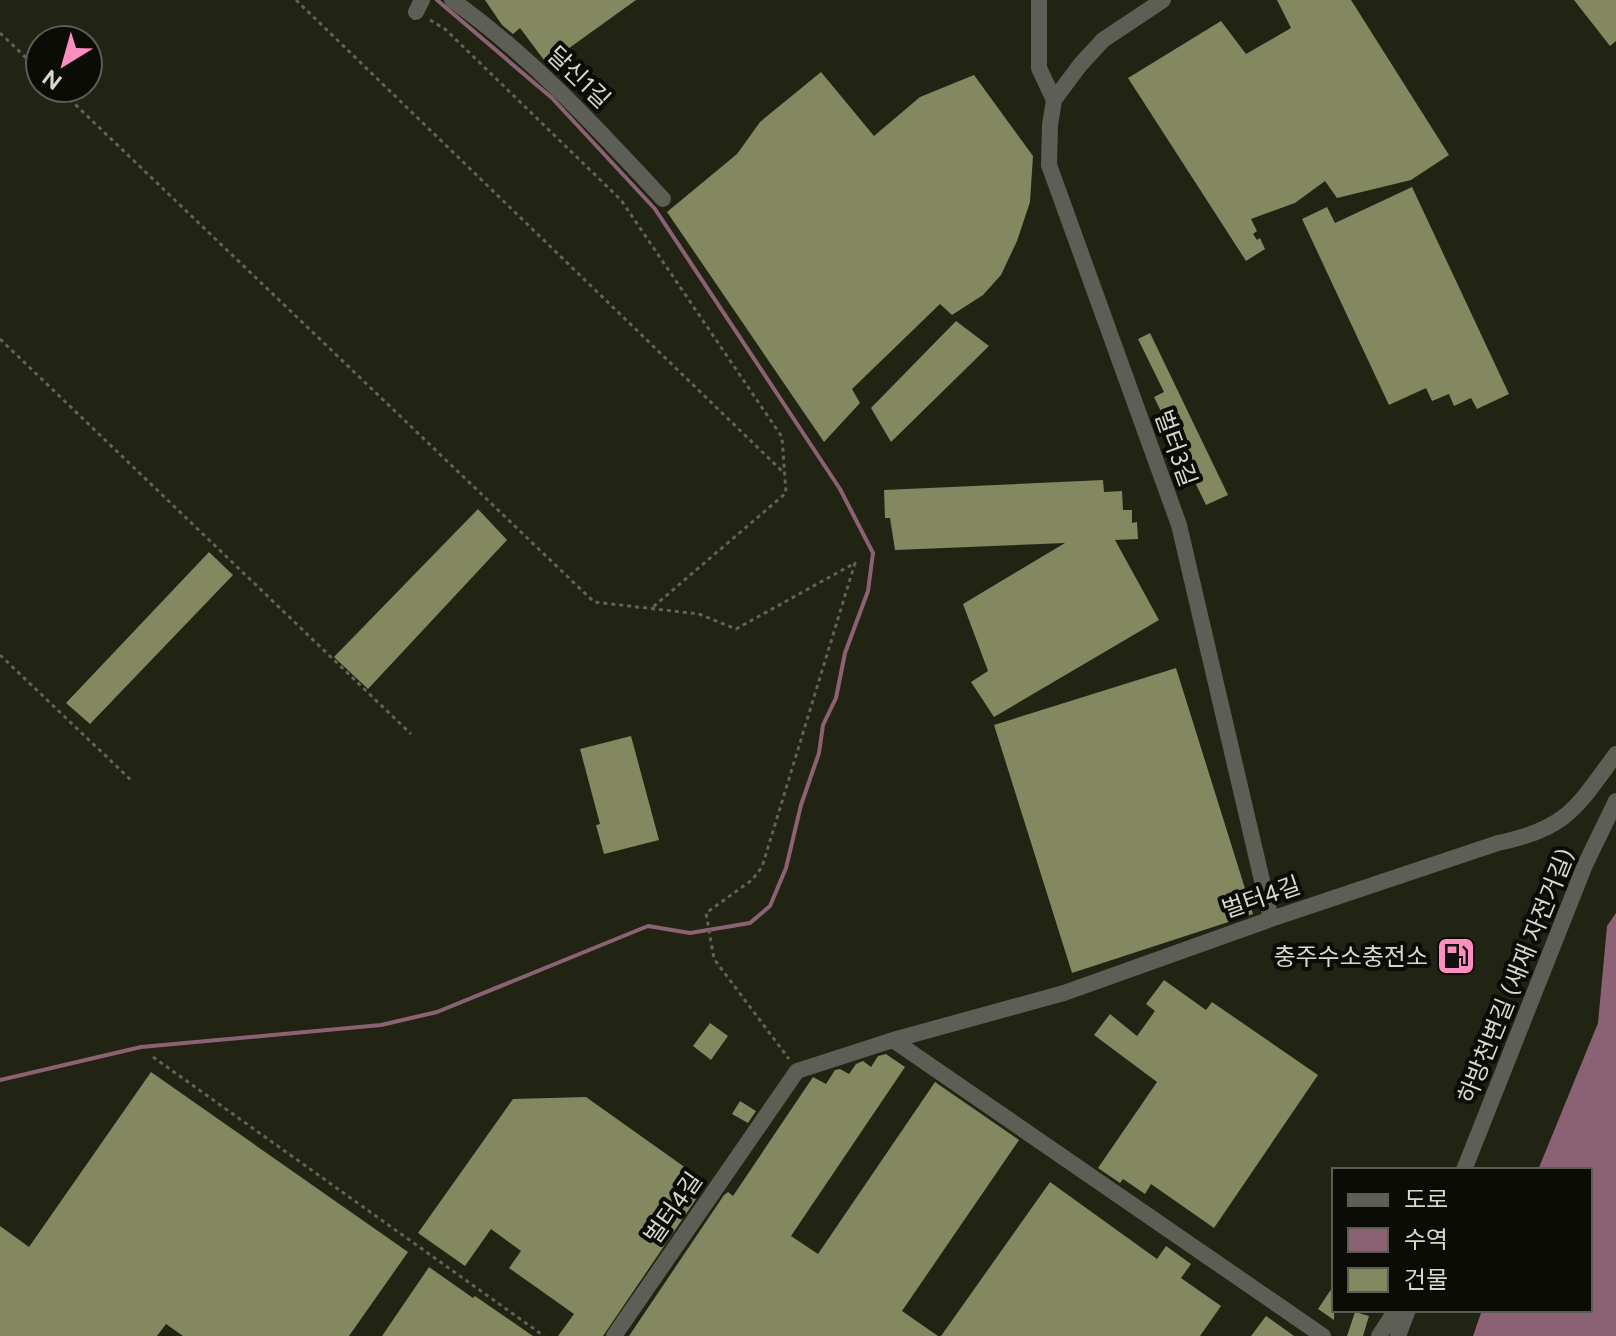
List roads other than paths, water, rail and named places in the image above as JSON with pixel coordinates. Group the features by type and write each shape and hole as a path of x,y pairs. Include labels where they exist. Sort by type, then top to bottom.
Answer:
{"street":[{"name":"달신1길","path":"452,0 483,22 564,92 663,199"},
{"name":"벌터3길","path":"1039,0 1039,68 1054,100 1049,165 1179,525 1271,919"},
{"path":"1054,100 1103,40 1163,0"},
{"name":"벌터4길","path":"614,1336 797,1071 893,1040 1064,993 1271,919 1498,843 1529,836 1560,822 1578,805 1616,754"},
{"name":"하방천변길 (새재 자전거길)","path":"1465,1168 1585,865 1616,801"},
{"path":"893,1040 1323,1336"},
{"path":"1379,1336 1395,1312"},
{"path":"1398,1336 1407,1312"}],"water":[{"path":"1616,913 1616,1336 1473,1336 1481,1312 1592,1312 1592,1168 1539,1168 1598,1023 1607,926"}],"waterway":[{"path":"0,1080 141,1047 381,1025 437,1012 648,926 690,933 750,923 770,906 786,868 801,805 819,753 823,725 836,698 845,653 868,591 873,553 840,489 655,209 552,98 437,0"}],"place":[{"name":"충주수소충전소","path":"1456,956"}]}
